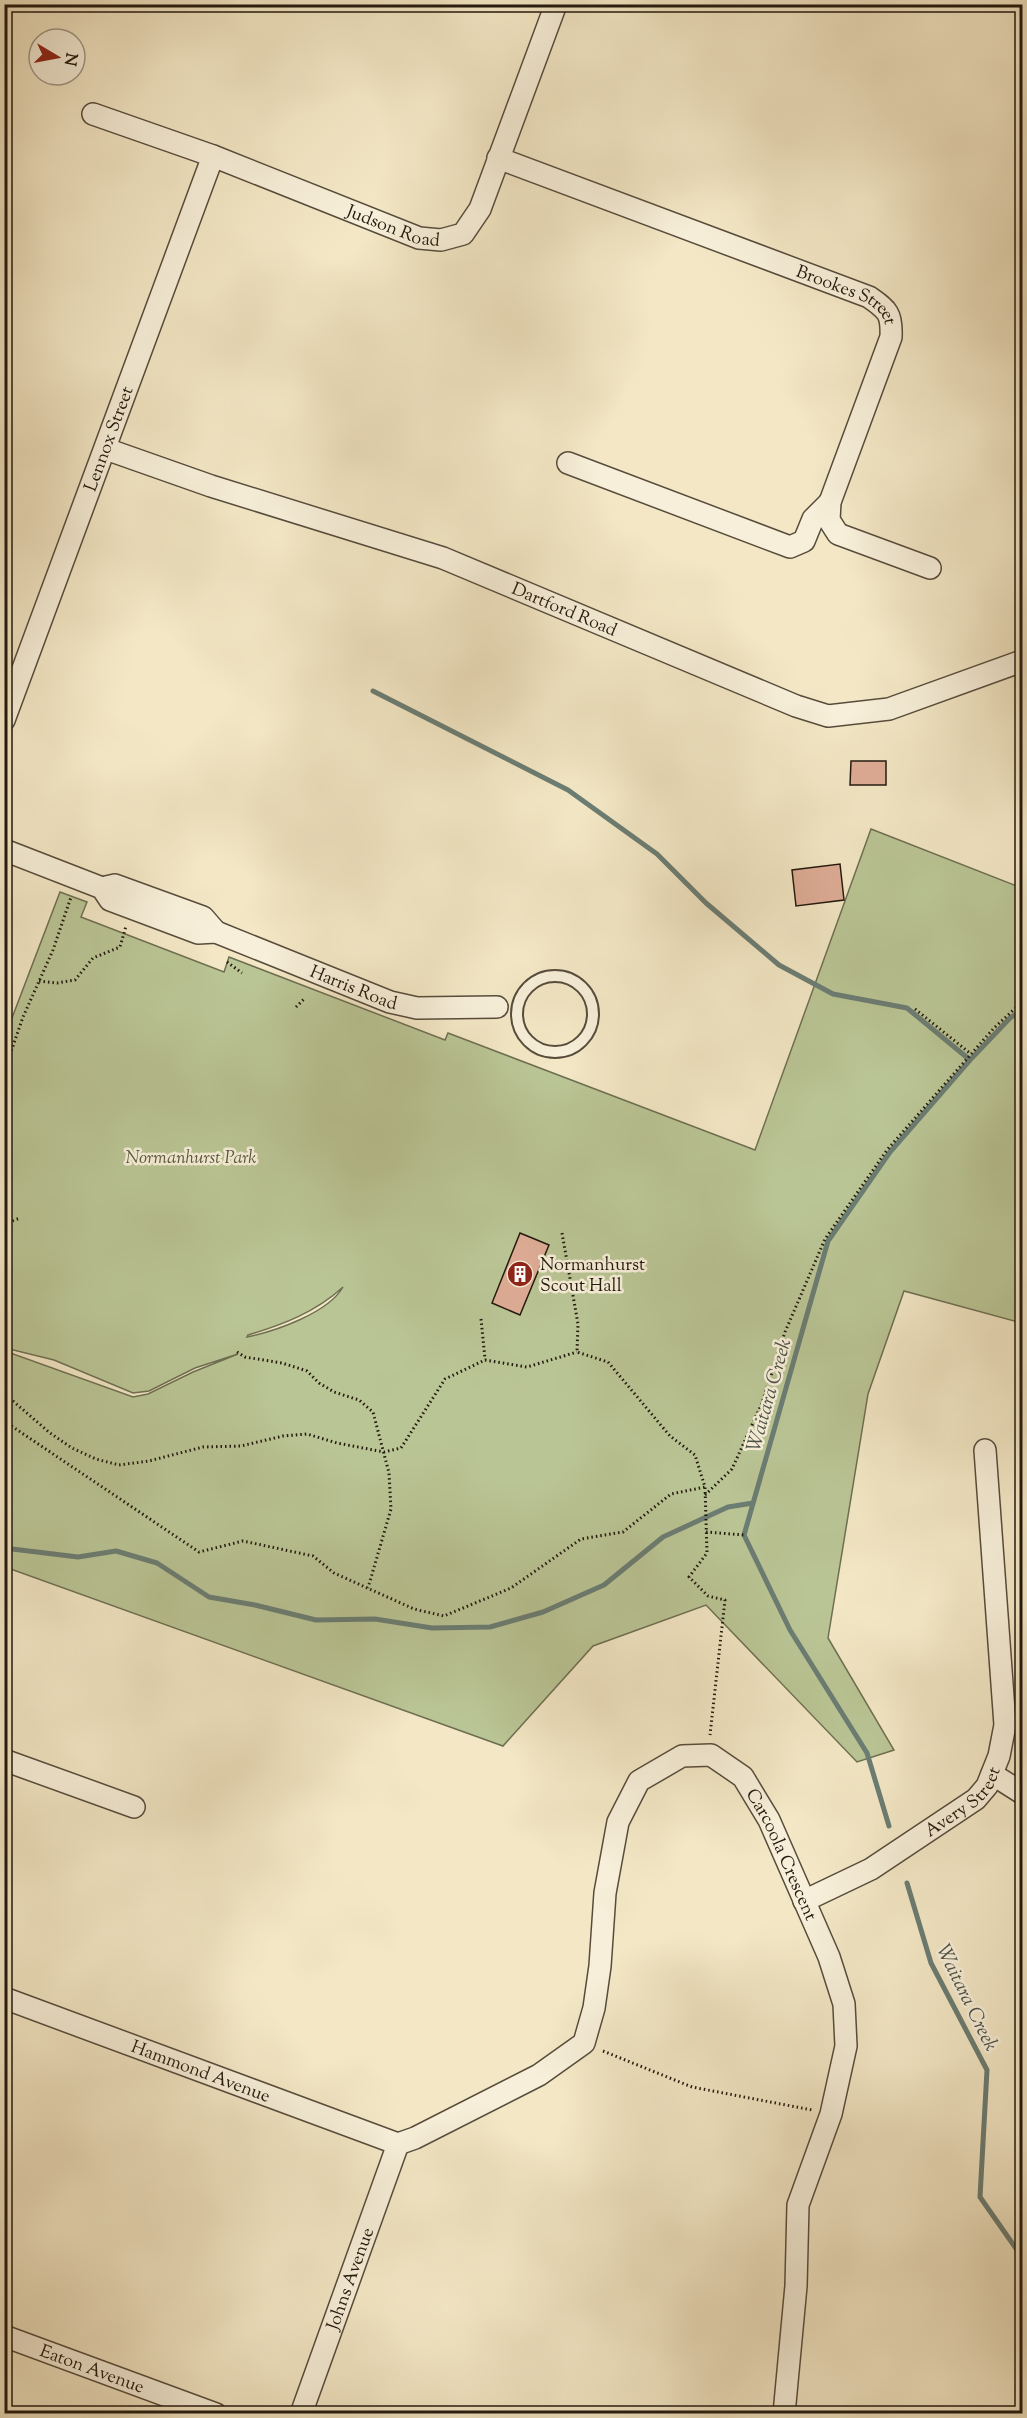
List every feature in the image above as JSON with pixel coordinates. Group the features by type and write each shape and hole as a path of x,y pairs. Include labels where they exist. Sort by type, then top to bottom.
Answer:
{"street":[{"name":"Judson Road","path":"93,114 213,156 419,238 441,240 463,234 480,209 556,4"},
{"name":"Lennox Street","path":"4,720 213,156"},
{"name":"Brookes Street","path":"498,158 869,297 884,307 891,319 891,337 830,502"},
{"name":"Dartford Road","path":"106,449 211,486 443,558 796,706 828,716 889,709 1023,662"},
{"path":"568,463 790,547 804,541 813,519 830,502"},
{"path":"830,502 829,520 838,534 930,568"},
{"name":"Harris Road","path":"4,850 102,888 110,900 198,933 216,932 390,1002 417,1008 507,1007"},
{"name":"Harris Road","path":"102,888 115,885 203,917 216,932"},
{"name":"Avery Street","path":"804,1901 872,1869 940,1824 976,1799 987,1786 992,1774 1004,1738 1005,1725 985,1450"},
{"name":"Carcoola Crescent","path":"399,2144 539,2075 584,2043 594,2008 600,1966 605,1893 618,1822 639,1781 682,1756 711,1755 743,1776 769,1820 829,1957 844,2004 846,2046 831,2114 798,2205 796,2286 784,2414"},
{"path":"4,1760 134,1807"},
{"path":"992,1774 1023,1793"},
{"name":"Hammond Avenue","path":"4,1998 399,2144"},
{"name":"Johns Avenue","path":"301,2414 399,2144"},
{"name":"Eaton Avenue","path":"4,2336 216,2414"}],"lane":[{"path":"562,976 580,985 587,992 591,1002 593,1021 590,1031 577,1046 568,1051 548,1052 530,1043 523,1036 517,1017 507,1007 534,982 543,978 562,976"}],"path":[{"path":"4,1072 23,1017 53,950 77,878"},
{"path":"39,981 57,983 75,980 93,958 120,946 124,939 130,906"},
{"path":"227,962 242,973"},
{"path":"296,1007 305,998"},
{"path":"705,1495 732,1469 762,1403 785,1332 825,1239 887,1150 971,1054 1023,1002"},
{"path":"915,1010 971,1054"},
{"path":"4,1224 20,1218"},
{"path":"562,1233 578,1324 577,1352"},
{"path":"482,1319 485,1360"},
{"path":"237,1352 245,1357 282,1363 307,1371 319,1383 334,1392 359,1400 373,1412 389,1473 391,1509 368,1588"},
{"path":"6,1395 50,1433 72,1448 96,1459 119,1465 150,1461 203,1447 241,1446 283,1436 307,1434 337,1443 384,1452 401,1448 445,1379 485,1360 527,1367 577,1352 608,1362 670,1436 694,1455 705,1487 707,1553 689,1577 708,1596 725,1600 709,1740"},
{"path":"4,1388 6,1389 4,1408"},
{"path":"4,1421 199,1552 243,1541 313,1556 334,1573 414,1609 444,1616 511,1588 581,1539 623,1532 671,1494 705,1487"},
{"path":"706,1532 744,1534"},
{"path":"621,2058 692,2087 831,2114"}],"green space":[{"name":"Normanhurst Park","path":"871,829 1022,888 1022,1323 904,1291 868,1394 828,1638 894,1750 857,1762 706,1605 593,1646 503,1746 5,1567 5,1351 133,1397 148,1394 193,1372 238,1354 195,1368 149,1391 133,1393 54,1360 5,1348 4,1039 60,892 87,902 81,917 224,972 229,957 445,1040 448,1033 755,1150","holes":["343,1287 326,1305 300,1320 247,1337 310,1311"]}],"building":[{"path":"851,761 886,761 886,785 850,785"},
{"path":"840,864 844,900 796,906 792,870"},
{"name":"Normanhurst Scout Hall","path":"520,1233 549,1245 520,1315 492,1303"}],"waterway":[{"path":"373,691 568,790 657,854 706,903 779,965 833,994 907,1008 970,1060"},
{"name":"Waitara Creek","path":"889,1826 867,1753 790,1630 744,1535 828,1241 890,1152 970,1060 1010,1018 1022,1010"},
{"path":"4,1548 78,1557 116,1551 157,1563 209,1597 255,1605 316,1620 375,1619 432,1628 490,1627 543,1612 604,1585 663,1537 728,1507 753,1503"},
{"name":"Waitara Creek","path":"907,1883 931,1963 987,2070 980,2197 1022,2257"}],"place":[{"name":"Normanhurst Scout Hall","path":"520,1274"}]}
